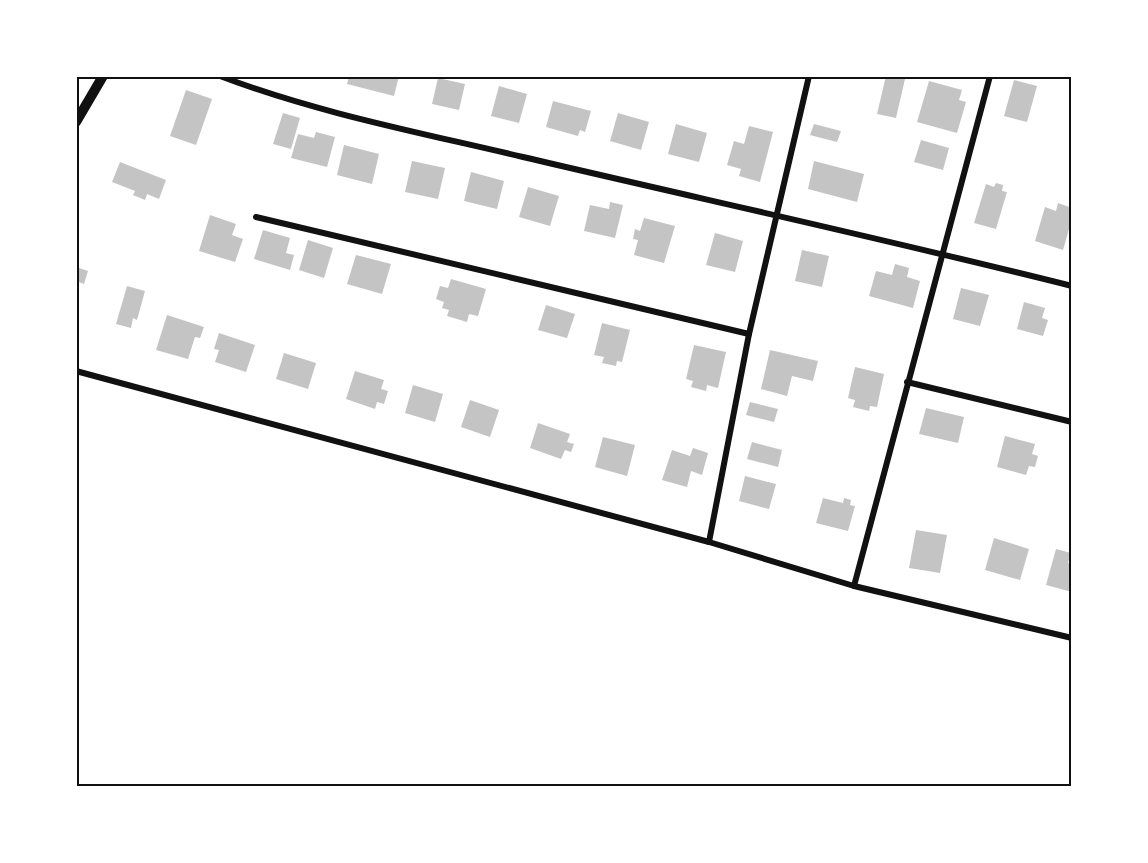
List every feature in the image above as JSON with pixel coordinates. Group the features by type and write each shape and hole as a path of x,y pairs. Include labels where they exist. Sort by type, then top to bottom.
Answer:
{"street":[{"path":"76,122 103,76"},
{"path":"220,76 322,109 1071,286"},
{"path":"709,542 749,334 809,76"},
{"path":"854,586 990,76"},
{"path":"256,217 749,334"},
{"path":"76,371 709,542 854,586 1071,638"},
{"path":"907,382 1071,422"}],"building":[{"path":"349,76 399,76 394,96 347,84"},
{"path":"886,76 905,79 896,118 877,114"},
{"path":"438,78 465,84 459,110 432,104"},
{"path":"1014,80 1037,86 1027,122 1004,116"},
{"path":"929,81 962,90 959,100 966,102 957,133 917,122"},
{"path":"499,86 527,94 519,123 491,116"},
{"path":"186,90 212,99 196,145 170,136"},
{"path":"553,101 591,111 585,132 580,130 578,136 546,127"},
{"path":"283,113 300,118 291,149 273,144"},
{"path":"618,113 649,122 641,150 610,141"},
{"path":"676,124 707,133 699,162 668,154"},
{"path":"814,124 841,131 837,142 810,135"},
{"path":"749,126 773,132 760,182 739,176 741,169 727,165 734,141 744,144"},
{"path":"316,132 335,137 327,167 291,158 298,134 314,138"},
{"path":"921,140 949,148 943,170 914,162"},
{"path":"344,145 379,154 372,184 337,175"},
{"path":"412,161 445,168 438,199 405,192"},
{"path":"814,161 864,174 857,202 808,189"},
{"path":"120,162 166,180 159,199 147,194 145,200 133,195 135,191 112,182"},
{"path":"471,172 504,181 497,209 464,201"},
{"path":"996,183 1003,185 1002,191 1007,192 996,229 974,223 986,184 994,187"},
{"path":"528,187 559,196 550,226 519,217"},
{"path":"610,202 623,205 615,238 584,231 590,205 609,209"},
{"path":"1058,203 1072,208 1072,219 1063,250 1035,241 1045,207 1056,211"},
{"path":"210,215 236,224 232,235 243,239 235,262 199,251"},
{"path":"644,218 675,226 664,263 634,255 638,240 633,239 635,229 640,231"},
{"path":"263,230 290,238 286,253 294,255 290,270 254,259"},
{"path":"715,233 743,241 735,272 706,265"},
{"path":"308,240 333,248 324,278 299,270"},
{"path":"802,250 829,256 822,287 795,281"},
{"path":"356,255 391,264 382,294 347,284"},
{"path":"895,264 909,268 907,277 920,281 913,308 869,296 876,271 892,275"},
{"path":"76,267 88,271 84,284 76,281"},
{"path":"451,279 486,289 478,316 469,314 467,322 447,316 449,310 442,308 444,302 436,299 440,286 448,288"},
{"path":"127,286 145,291 137,320 133,318 131,328 116,324"},
{"path":"961,288 989,295 980,326 953,319"},
{"path":"1024,302 1045,308 1042,318 1048,320 1043,336 1017,329"},
{"path":"546,305 575,314 567,338 538,330"},
{"path":"167,315 204,327 200,338 195,337 188,359 156,350"},
{"path":"602,323 630,330 622,362 617,361 616,366 602,363 604,357 594,355"},
{"path":"219,333 255,345 246,372 215,362 219,350 214,349"},
{"path":"694,345 726,352 718,388 707,385 706,391 691,387 693,381 686,379"},
{"path":"770,350 818,361 813,381 792,376 787,396 761,389"},
{"path":"284,353 316,363 308,389 276,379"},
{"path":"855,367 884,374 877,407 870,406 869,411 853,407 855,400 848,398"},
{"path":"355,371 384,380 381,389 388,391 384,404 377,402 375,409 346,399"},
{"path":"413,385 443,394 435,422 405,413"},
{"path":"470,400 499,410 490,437 461,427"},
{"path":"750,402 778,409 774,422 746,415"},
{"path":"926,408 964,417 958,443 919,434"},
{"path":"538,423 570,434 567,442 574,444 571,452 565,450 561,459 530,448"},
{"path":"1005,436 1035,444 1032,454 1038,456 1035,467 1029,466 1026,475 997,467"},
{"path":"603,437 635,445 627,476 595,467"},
{"path":"752,442 782,450 778,467 747,459"},
{"path":"693,448 708,453 702,475 691,471 687,487 662,480 672,450 690,456"},
{"path":"745,476 776,484 769,509 739,501"},
{"path":"823,498 843,503 844,498 851,500 850,505 855,506 848,531 816,523"},
{"path":"916,530 947,535 940,573 909,568"},
{"path":"994,538 1029,549 1020,580 985,570"},
{"path":"1056,549 1071,553 1068,563 1072,564 1072,592 1046,585"}]}
